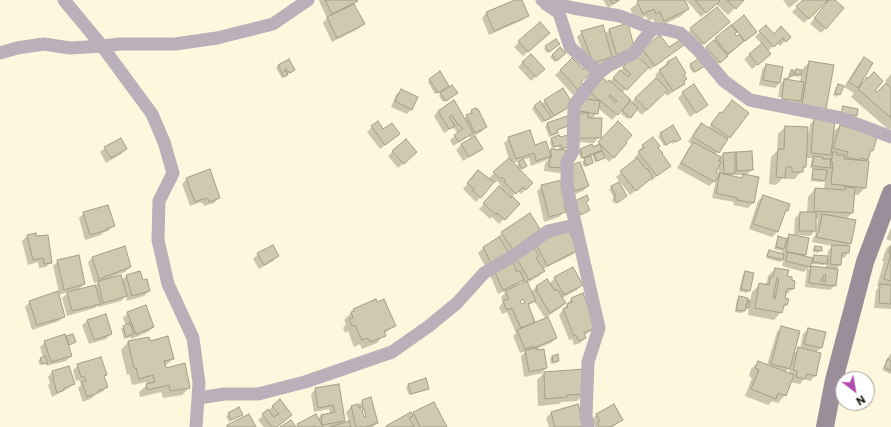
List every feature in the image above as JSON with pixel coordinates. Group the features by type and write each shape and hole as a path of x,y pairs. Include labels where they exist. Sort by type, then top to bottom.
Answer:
{"main road":[{"path":"826,427 834,380 865,262 891,193"}],"street":[{"path":"64,0 102,46 152,114 164,142 173,173 159,202 158,240 168,284 193,338 199,383 196,427"},
{"path":"0,53 17,48 44,44 70,48 120,44 175,44 217,38 272,24 308,0"},
{"path":"541,0 573,8 620,16 653,29 663,29 680,34 700,51 724,81 750,100 841,118 891,137"},
{"path":"541,0 559,13 570,47 599,72"},
{"path":"588,427 586,416 588,362 599,328 567,187 567,162 573,152 574,105 599,72 634,53 644,38 653,29"},
{"path":"198,398 225,394 258,394 305,382 392,352 429,326 457,303 484,273 513,256 548,231 575,225"}],"building":[{"path":"325,0 357,0 358,1 332,14"},
{"path":"515,0 522,0 529,16 494,31 486,12"},
{"path":"610,0 619,0 613,4"},
{"path":"685,0 689,9 664,21 660,12 656,14 654,9 643,14 637,1"},
{"path":"695,0 719,0 720,1 706,13"},
{"path":"727,0 744,0 736,9"},
{"path":"803,0 828,0 809,19 796,6"},
{"path":"829,0 835,0 844,8 826,29 814,18"},
{"path":"354,4 365,24 337,38 327,17"},
{"path":"717,7 730,22 704,44 690,28"},
{"path":"744,15 757,32 745,41 732,25"},
{"path":"540,22 550,33 528,52 518,41"},
{"path":"628,23 635,51 617,56 609,29"},
{"path":"603,25 612,57 593,63 581,31"},
{"path":"731,25 737,32 735,34 737,36 739,35 744,41 728,54 715,38"},
{"path":"766,25 774,34 781,26 791,37 786,42 783,38 774,47 759,31"},
{"path":"660,35 669,47 680,40 684,45 655,66 642,49"},
{"path":"556,39 560,44 549,52 545,46"},
{"path":"714,40 728,56 720,63 706,47"},
{"path":"762,43 771,54 758,65 749,54"},
{"path":"560,47 566,53 557,61 552,55"},
{"path":"531,54 545,69 536,77 522,62"},
{"path":"635,54 649,67 627,90 613,78 620,70 628,77 631,74 623,67"},
{"path":"676,57 686,73 684,75 687,79 684,81 685,84 673,91 659,70 668,64 667,62"},
{"path":"864,57 873,63 858,88 849,82"},
{"path":"572,58 583,69 586,66 592,72 581,82 584,86 579,91 560,70"},
{"path":"700,58 705,66 695,72 690,64"},
{"path":"289,59 295,70 290,73 286,69 284,70 288,75 284,77 278,65"},
{"path":"809,61 834,65 826,109 802,105"},
{"path":"766,64 783,67 780,83 763,80"},
{"path":"796,69 802,70 801,75 795,74"},
{"path":"791,70 794,70 793,76 790,76"},
{"path":"440,71 449,86 438,93 429,79"},
{"path":"874,72 883,81 875,91 877,92 886,83 891,88 891,118 858,89 867,77 868,78"},
{"path":"600,76 608,82 609,80 631,100 618,115 588,91","holes":["610,95 617,101 615,103 609,97"]},
{"path":"656,78 668,90 647,110 635,98"},
{"path":"784,79 804,82 801,101 782,99"},
{"path":"694,84 708,105 696,113 682,92"},
{"path":"838,84 844,86 840,95 835,93"},
{"path":"452,85 458,93 446,101 440,93"},
{"path":"563,88 573,104 554,116 544,100"},
{"path":"401,89 418,97 412,110 395,101"},
{"path":"580,98 600,101 598,114 579,111"},
{"path":"454,100 473,133 459,142 454,135 463,129 459,124 458,125 452,115 449,117 455,126 449,129 438,111"},
{"path":"732,100 749,113 730,138 711,124"},
{"path":"540,101 551,117 545,121 534,106"},
{"path":"630,101 638,108 631,118 622,111"},
{"path":"843,106 858,109 857,116 841,113"},
{"path":"476,108 477,110 478,109 487,127 475,133 466,115 472,113 471,110"},
{"path":"579,113 588,113 588,118 602,118 601,138 577,138"},
{"path":"567,116 570,125 557,130 558,133 551,135 547,123"},
{"path":"814,118 835,120 831,155 811,153"},
{"path":"378,121 383,129 392,123 400,134 385,145 371,126"},
{"path":"618,121 632,135 614,158 598,142"},
{"path":"701,123 728,139 719,153 693,137"},
{"path":"673,125 681,139 676,142 674,140 666,145 660,133"},
{"path":"840,125 864,132 878,134 873,151 871,150 868,160 846,157 848,152 833,148"},
{"path":"785,126 808,127 806,167 803,167 803,172 792,172 792,167 786,167 785,178 776,177 778,149 784,149"},
{"path":"530,130 535,145 546,141 551,156 536,161 534,153 516,159 508,137"},
{"path":"559,135 560,137 568,135 572,145 562,149 561,145 554,147 551,138"},
{"path":"475,136 483,149 469,157 461,144"},
{"path":"653,137 660,146 658,148 671,166 657,176 638,152 644,148 642,145"},
{"path":"121,138 127,149 111,158 104,147"},
{"path":"406,139 417,152 404,164 392,151"},
{"path":"693,142 721,157 719,161 721,162 716,172 720,174 715,182 681,163"},
{"path":"592,144 593,147 600,144 602,150 583,158 580,149"},
{"path":"551,149 566,150 565,168 549,167"},
{"path":"602,151 605,158 597,161 594,154"},
{"path":"752,151 753,170 737,171 736,152"},
{"path":"735,152 735,173 724,174 723,153"},
{"path":"833,152 837,152 837,155 844,155 844,159 869,161 866,188 831,184 833,162 831,162"},
{"path":"591,156 593,163 586,166 584,158"},
{"path":"814,156 823,157 823,159 830,159 831,168 812,166"},
{"path":"509,158 533,183 526,190 523,187 516,194 504,182 505,180 502,177 500,179 493,172"},
{"path":"637,158 646,169 647,168 653,177 636,191 620,171"},
{"path":"523,159 527,166 522,169 518,162"},
{"path":"580,162 589,186 575,191 569,176 569,166"},
{"path":"210,169 220,198 209,202 206,198 195,202 186,178"},
{"path":"813,169 827,170 825,181 812,179"},
{"path":"478,170 494,182 481,198 467,183"},
{"path":"720,173 742,178 743,174 759,177 754,203 737,200 738,198 716,193"},
{"path":"562,180 568,204 564,205 566,212 549,217 541,185"},
{"path":"619,182 627,196 617,203 614,197 616,196 611,186"},
{"path":"499,186 511,198 512,196 520,204 505,220 497,213 496,215 483,203"},
{"path":"845,187 855,188 853,213 814,211 815,188 845,190"},
{"path":"587,195 589,200 586,202 590,210 581,215 573,202"},
{"path":"763,195 790,204 788,211 786,210 778,232 753,224"},
{"path":"108,205 115,226 90,235 83,212"},
{"path":"800,212 816,212 816,231 799,231"},
{"path":"530,213 542,232 514,251 501,232"},
{"path":"822,214 856,220 851,244 816,237 819,232"},
{"path":"568,229 578,250 547,266 536,244"},
{"path":"36,233 36,236 48,235 52,263 44,264 43,258 33,260 27,235"},
{"path":"789,234 809,238 806,255 786,252"},
{"path":"778,236 787,239 784,249 776,247"},
{"path":"499,237 510,255 492,265 483,247"},
{"path":"273,245 279,256 264,265 257,253"},
{"path":"832,245 850,246 849,253 842,253 841,265 830,264"},
{"path":"125,246 131,267 99,279 92,257"},
{"path":"815,246 822,247 822,251 814,250"},
{"path":"534,248 539,256 536,258 545,271 529,280 516,258"},
{"path":"769,250 784,254 783,260 767,256"},
{"path":"788,252 813,258 810,267 786,261"},
{"path":"891,254 891,281 884,279"},
{"path":"79,255 85,284 64,290 57,260"},
{"path":"814,255 828,256 827,264 813,262"},
{"path":"512,261 517,272 520,271 524,280 503,290 494,270"},
{"path":"811,266 838,269 836,286 809,283","holes":["824,275 826,275 825,282 821,281"]},
{"path":"573,267 583,285 564,295 554,277"},
{"path":"775,268 789,270 787,276 792,277 792,280 795,281 794,289 788,288 786,291 785,298 789,299 787,305 784,305 782,313 755,308 759,283 769,285 770,277 773,277","holes":["777,278 779,279 775,299 773,298"]},
{"path":"140,271 143,280 147,279 150,291 132,296 126,275"},
{"path":"745,271 754,273 750,291 741,289"},
{"path":"121,275 127,296 103,303 98,281"},
{"path":"547,279 555,291 557,289 566,303 550,313 536,290 538,289 536,286"},
{"path":"527,281 536,301 528,304 535,322 521,328 512,308 507,310 503,301 509,299 505,291","holes":["523,299 525,303 522,304 520,301"]},
{"path":"880,284 891,285 891,304 879,303"},
{"path":"95,285 101,304 72,311 67,292"},
{"path":"58,291 65,317 37,325 29,301"},
{"path":"583,293 596,327 584,333 586,338 579,341 576,335 574,336 563,309 568,307 567,304 572,302 571,298"},
{"path":"739,296 748,298 745,311 736,310"},
{"path":"376,299 377,302 384,299 396,326 384,331 386,336 370,342 368,338 362,340 355,325 352,326 349,319 353,318 351,312 354,311 353,309"},
{"path":"748,300 750,300 749,308 746,308"},
{"path":"146,305 154,327 136,334 127,312"},
{"path":"106,314 112,334 94,340 87,320"},
{"path":"548,317 557,338 534,348 533,346 525,349 517,330"},
{"path":"130,323 134,334 126,337 123,326"},
{"path":"781,326 800,331 790,369 771,364"},
{"path":"808,328 826,332 822,348 804,344"},
{"path":"65,334 72,356 51,362 44,341"},
{"path":"73,334 76,342 69,345 66,336"},
{"path":"168,336 174,359 164,361 166,368 185,363 190,388 170,391 169,385 147,390 146,384 155,382 153,375 139,379 136,368 134,368 128,341 149,337 150,341"},
{"path":"798,347 821,353 816,376 807,374 805,379 796,377 797,371 793,370"},
{"path":"537,348 537,350 544,349 547,368 529,372 525,350"},
{"path":"558,354 559,361 553,362 552,356"},
{"path":"45,356 48,363 42,364 40,358"},
{"path":"101,357 107,375 104,376 108,387 87,397 82,382 86,381 84,376 81,377 77,364"},
{"path":"888,359 891,361 891,371 884,367"},
{"path":"758,361 794,375 786,396 778,393 776,399 751,389 759,370 755,368"},
{"path":"69,366 75,384 64,388 64,390 57,393 52,371"},
{"path":"584,369 585,394 567,395 567,397 545,399 544,372"},
{"path":"426,378 429,389 411,394 408,384"},
{"path":"339,384 345,421 322,425 321,415 335,412 333,405 318,408 315,388"},
{"path":"371,397 378,423 365,427 356,427 351,406 358,404 359,408 363,407 362,400","holes":["364,409 366,417 364,417 362,410"]},
{"path":"280,399 292,415 277,427 272,427 262,414 268,409 274,417 279,414 272,406"},
{"path":"434,402 447,427 420,427 413,412"},
{"path":"578,404 584,425 578,427 555,427 551,412"},
{"path":"614,404 623,420 610,427 599,427 597,423 600,421 596,414"},
{"path":"239,407 243,415 231,420 228,413"},
{"path":"411,412 413,416 409,418 414,427 386,427 386,426"},
{"path":"249,414 256,427 227,427 227,425"},
{"path":"316,414 323,427 299,427 297,424"},
{"path":"291,420 296,427 280,427"},
{"path":"349,421 351,427 330,427"}]}
